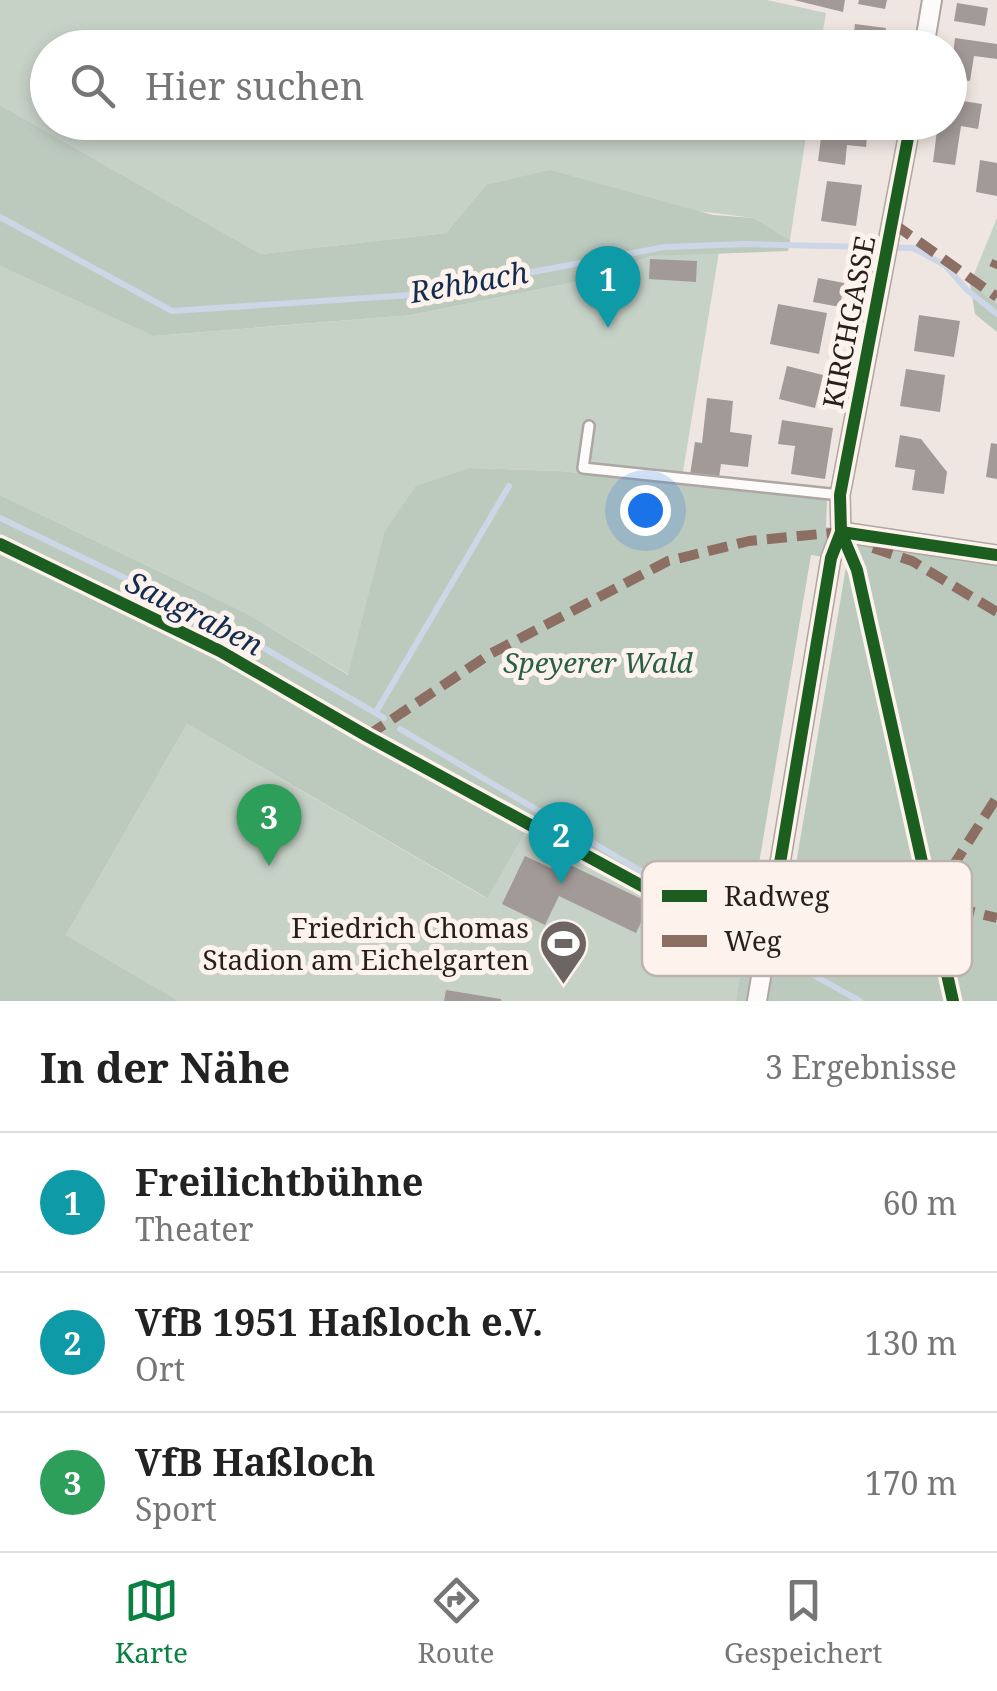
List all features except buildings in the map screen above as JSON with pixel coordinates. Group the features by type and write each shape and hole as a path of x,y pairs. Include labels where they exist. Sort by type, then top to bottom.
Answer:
{"street":[{"path":"927,30 932,0"},
{"name":"KIRCHGASSE","path":"780,861 831,558 841,532 840,495 908,140"},
{"path":"841,532 997,555"},
{"name":"KIRCHGASSE","path":"757,1001 761,976"}],"lane":[{"path":"589,426 583,468 840,495"},
{"path":"0,544 220,652 642,886"}],"shaded area":[{"path":"0,0 767,0 826,13 823,30 30,30 30,122 0,105"},
{"path":"61,140 805,140 790,240 754,218 486,185 446,233 261,254"},
{"path":"997,218 997,304 970,284"},
{"path":"719,252 681,484 559,471 469,468 384,533 349,675 246,613 0,495 0,266 155,336 411,315 585,280 651,256"},
{"path":"187,724 486,898 523,834 642,897 642,976 741,976 736,1001 179,1001 66,935"}],"green space":[{"path":"0,105 30,122 30,140 61,140 261,254 446,233 486,185 550,170 713,215 754,218 790,240 788,251 651,256 585,280 411,315 154,336 0,266"},
{"path":"970,284 997,304 997,332 975,314"},
{"name":"Speyerer Wald","path":"469,468 559,471 827,500 826,527 997,549 997,1001 736,1001 740,976 972,976 972,861 797,861 847,561 811,555 759,861 642,861 642,897 524,834 487,898 187,724 66,935 179,1001 0,1001 0,495 246,613 348,675 384,533 416,486"}],"waterway":[{"name":"Rehbach","path":"0,217 172,311 411,295 665,247 746,244 913,248 945,265 967,290 997,314"},
{"path":"376,712 509,486"},
{"name":"Saugraben","path":"0,518 233,630 384,718"},
{"name":"Saugraben","path":"400,729 642,872"},
{"name":"Saugraben","path":"815,976 860,1001"}],"marked path":[{"path":"894,224 997,297"},
{"path":"994,268 997,261"},
{"path":"367,736 490,654 668,561 749,541 841,532 846,535"},
{"path":"873,548 912,561 997,612"},
{"path":"956,861 997,797"},
{"path":"972,912 997,918"}],"cycle path":[{"path":"780,861 831,558 841,532 840,495 908,140"},
{"path":"841,532 857,570 922,861"},
{"path":"841,532 997,555"},
{"path":"0,544 220,651 642,886"},
{"path":"947,976 953,1001"}],"place":[{"name":"Freilichtbühne","path":"608,328"},
{"name":"VfB Haßloch","path":"269,866"},
{"name":"VfB 1951 Haßloch e.V.","path":"561,884"},
{"name":"Friedrich Chomas Stadion am Eichelgarten","path":"564,986"}]}
